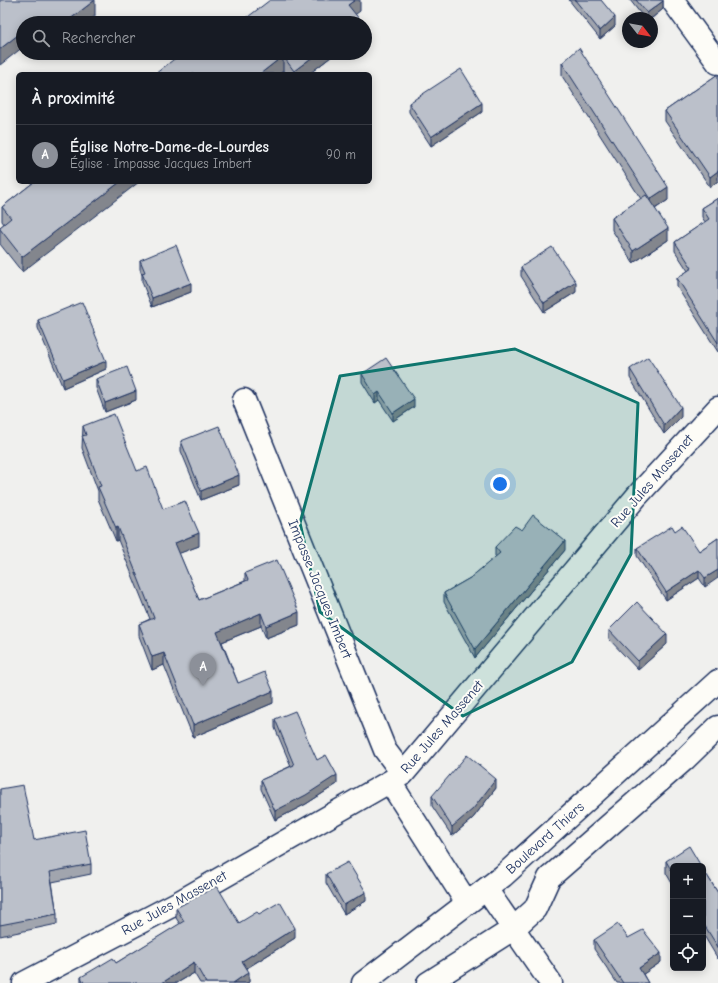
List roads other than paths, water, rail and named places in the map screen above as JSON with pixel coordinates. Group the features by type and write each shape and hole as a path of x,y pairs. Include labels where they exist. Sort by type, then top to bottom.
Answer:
{"street":[{"path":"672,0 718,63"},
{"name":"Impasse Jacques Imbert","path":"244,400 397,778 467,903"},
{"name":"Rue Jules Massenet","path":"24,983 181,901 397,778 637,496 718,408"},
{"name":"Boulevard Thiers","path":"363,983 503,876 718,681"},
{"path":"428,983 513,929 535,909 549,878 685,759 718,727"},
{"path":"486,889 551,983"}],"place":[{"name":"Église Notre-Dame-de-Lourdes","path":"203,686"}]}
